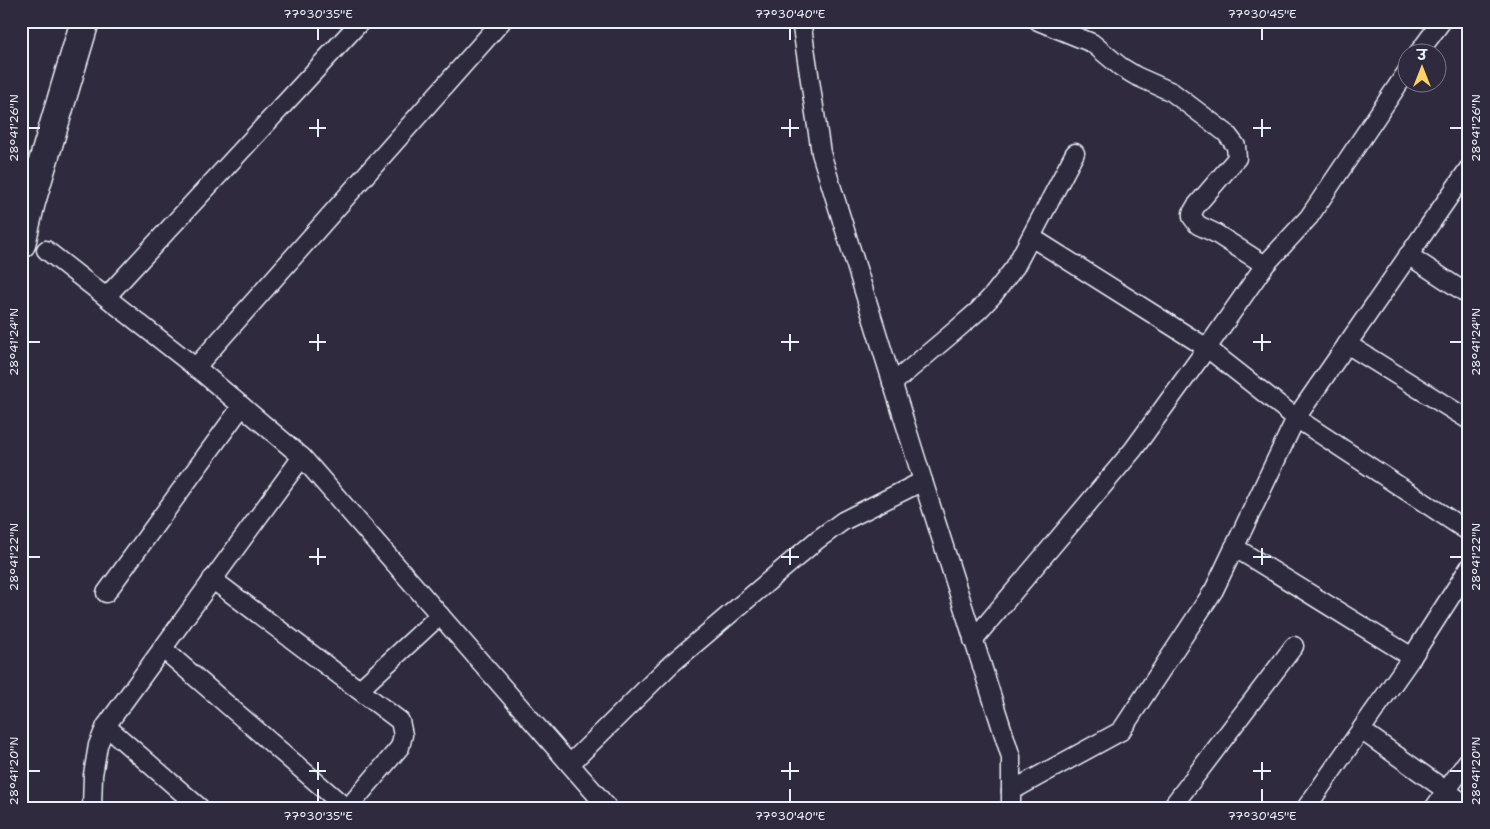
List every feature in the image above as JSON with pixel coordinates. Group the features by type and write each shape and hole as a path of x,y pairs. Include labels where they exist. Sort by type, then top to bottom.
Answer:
{"highway":[{"path":"34,247 31,202 85,21"}],"street":[{"path":"106,297 361,21"},
{"path":"195,368 502,21"},
{"path":"801,21 821,154 922,481 1011,757 1011,799"},
{"path":"1038,21 1092,43 1121,67 1172,92 1226,133 1236,146 1237,158 1196,206 1192,217 1198,225 1215,233 1265,265"},
{"path":"1426,42 1442,21"},
{"path":"973,640 1133,450 1265,265 1309,218 1398,85"},
{"path":"892,384 979,310 993,295 1015,267 1075,153"},
{"path":"1011,799 1121,731 1214,590 1296,418 1469,168"},
{"path":"1031,237 1207,348 1296,418 1469,532"},
{"path":"34,247 106,297 242,406 302,457 570,764 602,805"},
{"path":"1408,255 1469,295"},
{"path":"1347,344 1469,420"},
{"path":"106,593 242,406"},
{"path":"92,808 93,775 98,745 106,726 302,457"},
{"path":"570,764 670,665 817,540 843,521 922,481"},
{"path":"1234,547 1412,657"},
{"path":"1306,808 1467,575"},
{"path":"162,648 347,808 400,747 403,735 400,721 212,579"},
{"path":"359,690 440,615"},
{"path":"1171,808 1294,646"},
{"path":"106,726 200,808"},
{"path":"1360,730 1469,807"},
{"path":"1434,808 1469,758"}]}
